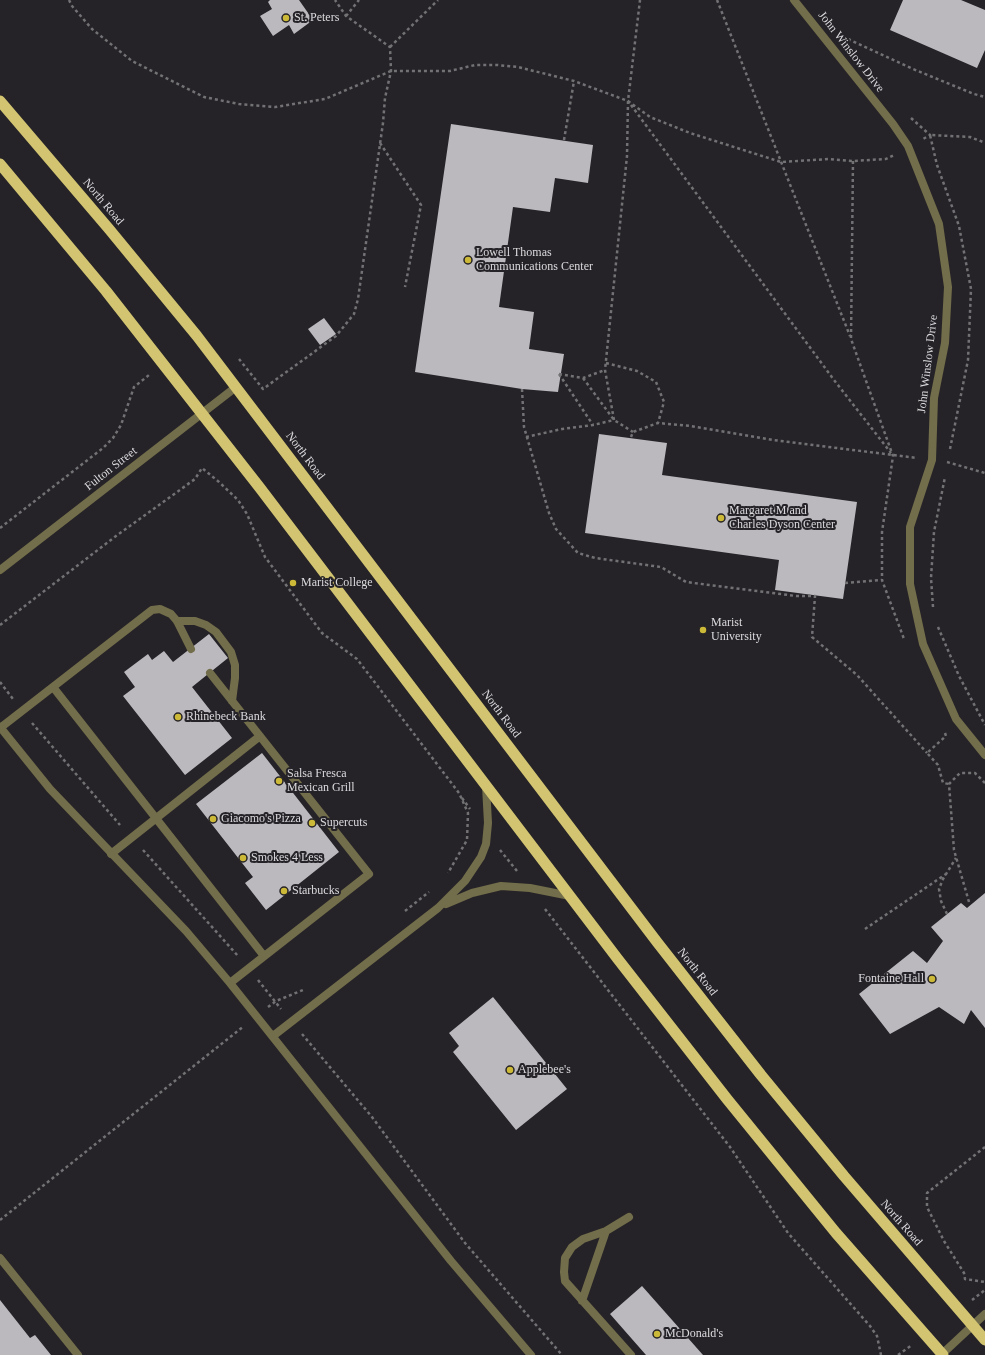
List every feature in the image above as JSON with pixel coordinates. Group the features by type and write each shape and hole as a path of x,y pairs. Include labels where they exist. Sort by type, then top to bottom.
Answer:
{"highway":[{"name":"North Road","path":"0,101 137,263 236,387 710,1010 844,1176 985,1340"},
{"path":"0,164 78,257 202,413 570,896 780,1165 942,1355"}],"street":[{"name":"John Winslow Drive","path":"794,0 893,124 908,146 939,224 948,287 945,343 934,398 932,460 910,527 910,584 923,644 956,719 985,755"},
{"name":"Fulton Street","path":"0,570 236,387"},
{"path":"191,649 177,621 171,614 160,609 152,610 0,727 50,788 111,854 186,931 230,983 460,1272 531,1355"},
{"path":"177,621 195,621 206,625 216,632 231,652 235,665 232,701"},
{"path":"210,673 369,874 230,983"},
{"path":"53,687 264,956"},
{"path":"111,854 260,736"},
{"path":"272,1036 438,908 457,889 474,868 486,844 486,786"},
{"path":"438,908 457,898 486,888 501,886 530,888 570,896"},
{"path":"629,1217 606,1231 584,1239 572,1247 565,1258 565,1281 632,1355"},
{"path":"582,1301 606,1231"},
{"path":"0,1258 78,1355"},
{"path":"942,1355 985,1314"}],"path":[{"path":"69,0 72,6 92,29 132,61 204,97 239,104 274,107 325,99 391,72 450,71 475,65 497,65 518,67 574,82 628,101 650,117 690,134 781,162 829,159 853,161 886,159 908,146"},
{"path":"335,0 346,16 390,47"},
{"path":"346,16 360,0"},
{"path":"238,358 263,389 336,336 354,314 358,299 385,98 391,72 390,47 438,0"},
{"path":"614,420 605,370 627,156 628,101 640,0"},
{"path":"717,0 851,339 893,456"},
{"path":"843,33 848,39 914,69 974,94 985,97"},
{"path":"564,140 574,82"},
{"path":"628,101 834,380 893,456"},
{"path":"947,469 968,360 971,289 959,226 937,165 930,135 970,137 983,142"},
{"path":"380,143 421,205 405,287"},
{"path":"851,339 853,161"},
{"path":"606,363 637,370 656,382 664,402 658,423"},
{"path":"593,426 559,374 583,378 605,370"},
{"path":"583,378 614,420 633,432"},
{"path":"0,528 103,448 113,438 122,425 134,387"},
{"path":"522,389 526,437 556,529 578,553 595,558 661,567 686,582 796,596 815,596 812,637 857,675 926,753"},
{"path":"526,437 562,429 593,426 614,420"},
{"path":"631,437 633,432 658,423 690,426 773,440 948,462 985,473"},
{"path":"0,625 116,536 195,479 202,468 219,482 238,500 247,514 265,557 322,632 356,659 459,793 487,833 730,1147 788,1233 870,1326 877,1336 882,1355"},
{"path":"934,612 931,578 934,532 946,476"},
{"path":"845,583 882,580"},
{"path":"937,626 959,676 985,725"},
{"path":"969,902 956,858 949,784 960,773 975,773 985,783"},
{"path":"448,874 467,840 468,814 459,793"},
{"path":"947,914 941,902 939,889 956,858"},
{"path":"865,929 946,874"},
{"path":"401,913 432,890"},
{"path":"0,1220 276,1001 304,989"},
{"path":"276,1001 372,1117 465,1243 562,1355"},
{"path":"985,1147 927,1193 927,1207 944,1241 964,1273 965,1279 985,1282"},
{"path":"959,1310 985,1290"},
{"path":"898,1355 925,1335"}],"building":[{"name":"St. Peters","path":"270,0 299,0 313,20 294,34 289,25 273,36 260,16 272,9 268,2"},
{"path":"903,0 961,0 985,10 985,50 977,68 890,30"},
{"name":"Lowell Thomas Communications Center","path":"451,124 593,145 588,183 555,178 550,212 513,207 499,307 534,312 529,349 564,354 558,392 522,389 415,372"},
{"path":"324,318 336,334 320,345 308,329"},
{"name":"Margaret M and Charles Dyson Center","path":"599,434 667,443 662,475 857,502 843,599 775,590 779,560 585,533"},
{"name":"Rhinebeck Bank","path":"209,634 228,658 192,687 232,738 185,775 123,696 135,687 124,672 148,654 152,660 164,651 173,662"},
{"path":"262,753 339,852 266,910 245,883 253,877 196,804"},
{"name":"Fontaine Hall","path":"985,893 985,1028 971,1010 964,1024 939,1007 890,1034 859,994 913,951 927,963 943,941 931,927 961,903 967,908"},
{"name":"Applebee's","path":"493,997 567,1089 516,1130 453,1052 459,1046 449,1033"},
{"name":"McDonald's","path":"642,1286 703,1355 646,1355 610,1314"},
{"path":"0,1300 30,1338 35,1335 51,1355 0,1355"}],"place":[{"name":"St. Peters","path":"286,18"},
{"name":"Lowell Thomas Communications Center","path":"468,260"},
{"name":"Margaret M and Charles Dyson Center","path":"721,518"},
{"name":"Marist College","path":"293,583"},
{"name":"Marist University","path":"703,630"},
{"name":"Rhinebeck Bank","path":"178,717"},
{"name":"Salsa Fresca Mexican Grill","path":"279,781"},
{"name":"Giacomo's Pizza","path":"213,819"},
{"name":"Supercuts","path":"312,823"},
{"name":"Smokes 4 Less","path":"243,858"},
{"name":"Starbucks","path":"284,891"},
{"name":"Fontaine Hall","path":"932,979"},
{"name":"Applebee's","path":"510,1070"},
{"name":"McDonald's","path":"657,1334"}]}
